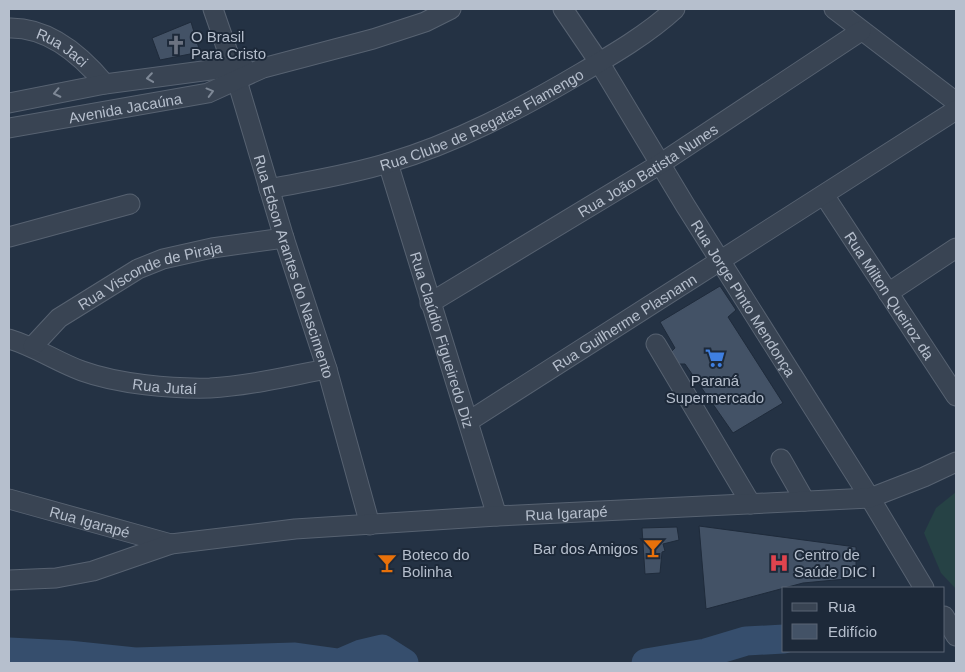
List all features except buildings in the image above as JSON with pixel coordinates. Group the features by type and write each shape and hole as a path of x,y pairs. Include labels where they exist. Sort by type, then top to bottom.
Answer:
{"street":[{"name":"Rua Edson Arantes do Nascimento","path":"213,9 327,369 370,525"},
{"path":"235,74 382,36 425,22 451,9"},
{"name":"Rua Jorge Pinto Mendonça","path":"563,9 599,62 660,164 870,498 923,587"},
{"name":"Rua Clube de Regatas Flamengo","path":"269,190 388,163 458,136 521,108 599,62 665,18 675,9"},
{"path":"834,9 956,102"},
{"name":"Rua Jaci","path":"9,28 20,28 47,36 74,52 105,84"},
{"name":"Rua João Batista Nunes","path":"430,303 660,164 862,31"},
{"name":"Avenida Jacaúna","path":"9,103 105,84 235,74"},
{"name":"Avenida Jacaúna","path":"9,128 208,93 235,74"},
{"name":"Rua Guilherme Plasnann","path":"469,421 956,110"},
{"name":"Rua Claúdio Figueiredo Diz","path":"388,163 430,303 498,516"},
{"name":"Rua Milton Queiroz da","path":"824,195 956,396"},
{"path":"9,237 130,204"},
{"name":"Rua Visconde de Piraja","path":"32,346 59,318 138,269 163,259 212,248 284,238"},
{"path":"888,294 956,248"},
{"name":"Rua Jutaí","path":"9,339 32,346 82,371 126,381 166,386 210,388 263,381 327,369"},
{"path":"656,344 751,504"},
{"path":"781,458 805,501"},
{"name":"Rua Igarapé","path":"9,580 56,578 93,571 170,544 295,529 498,516 870,498 924,478 956,462"},
{"name":"Rua Igarapé","path":"9,499 170,544"},
{"path":"945,618 956,636"}],"green space":[{"path":"956,492 956,589 941,573 924,533 936,508"}],"waterway":[{"path":"646,663 706,653 746,641 782,639"},
{"path":"340,663 361,654 382,649 404,663"},
{"path":"9,652 68,655 135,662 295,657 338,663"}],"place":[{"name":"O Brasil Para Cristo","path":"176,45"},
{"name":"Paraná Supermercado","path":"715,358"},
{"name":"Bar dos Amigos","path":"653,548"},
{"name":"Boteco do Bolinha","path":"387,563"},
{"name":"Centro de Saúde DIC I","path":"779,563"}]}
